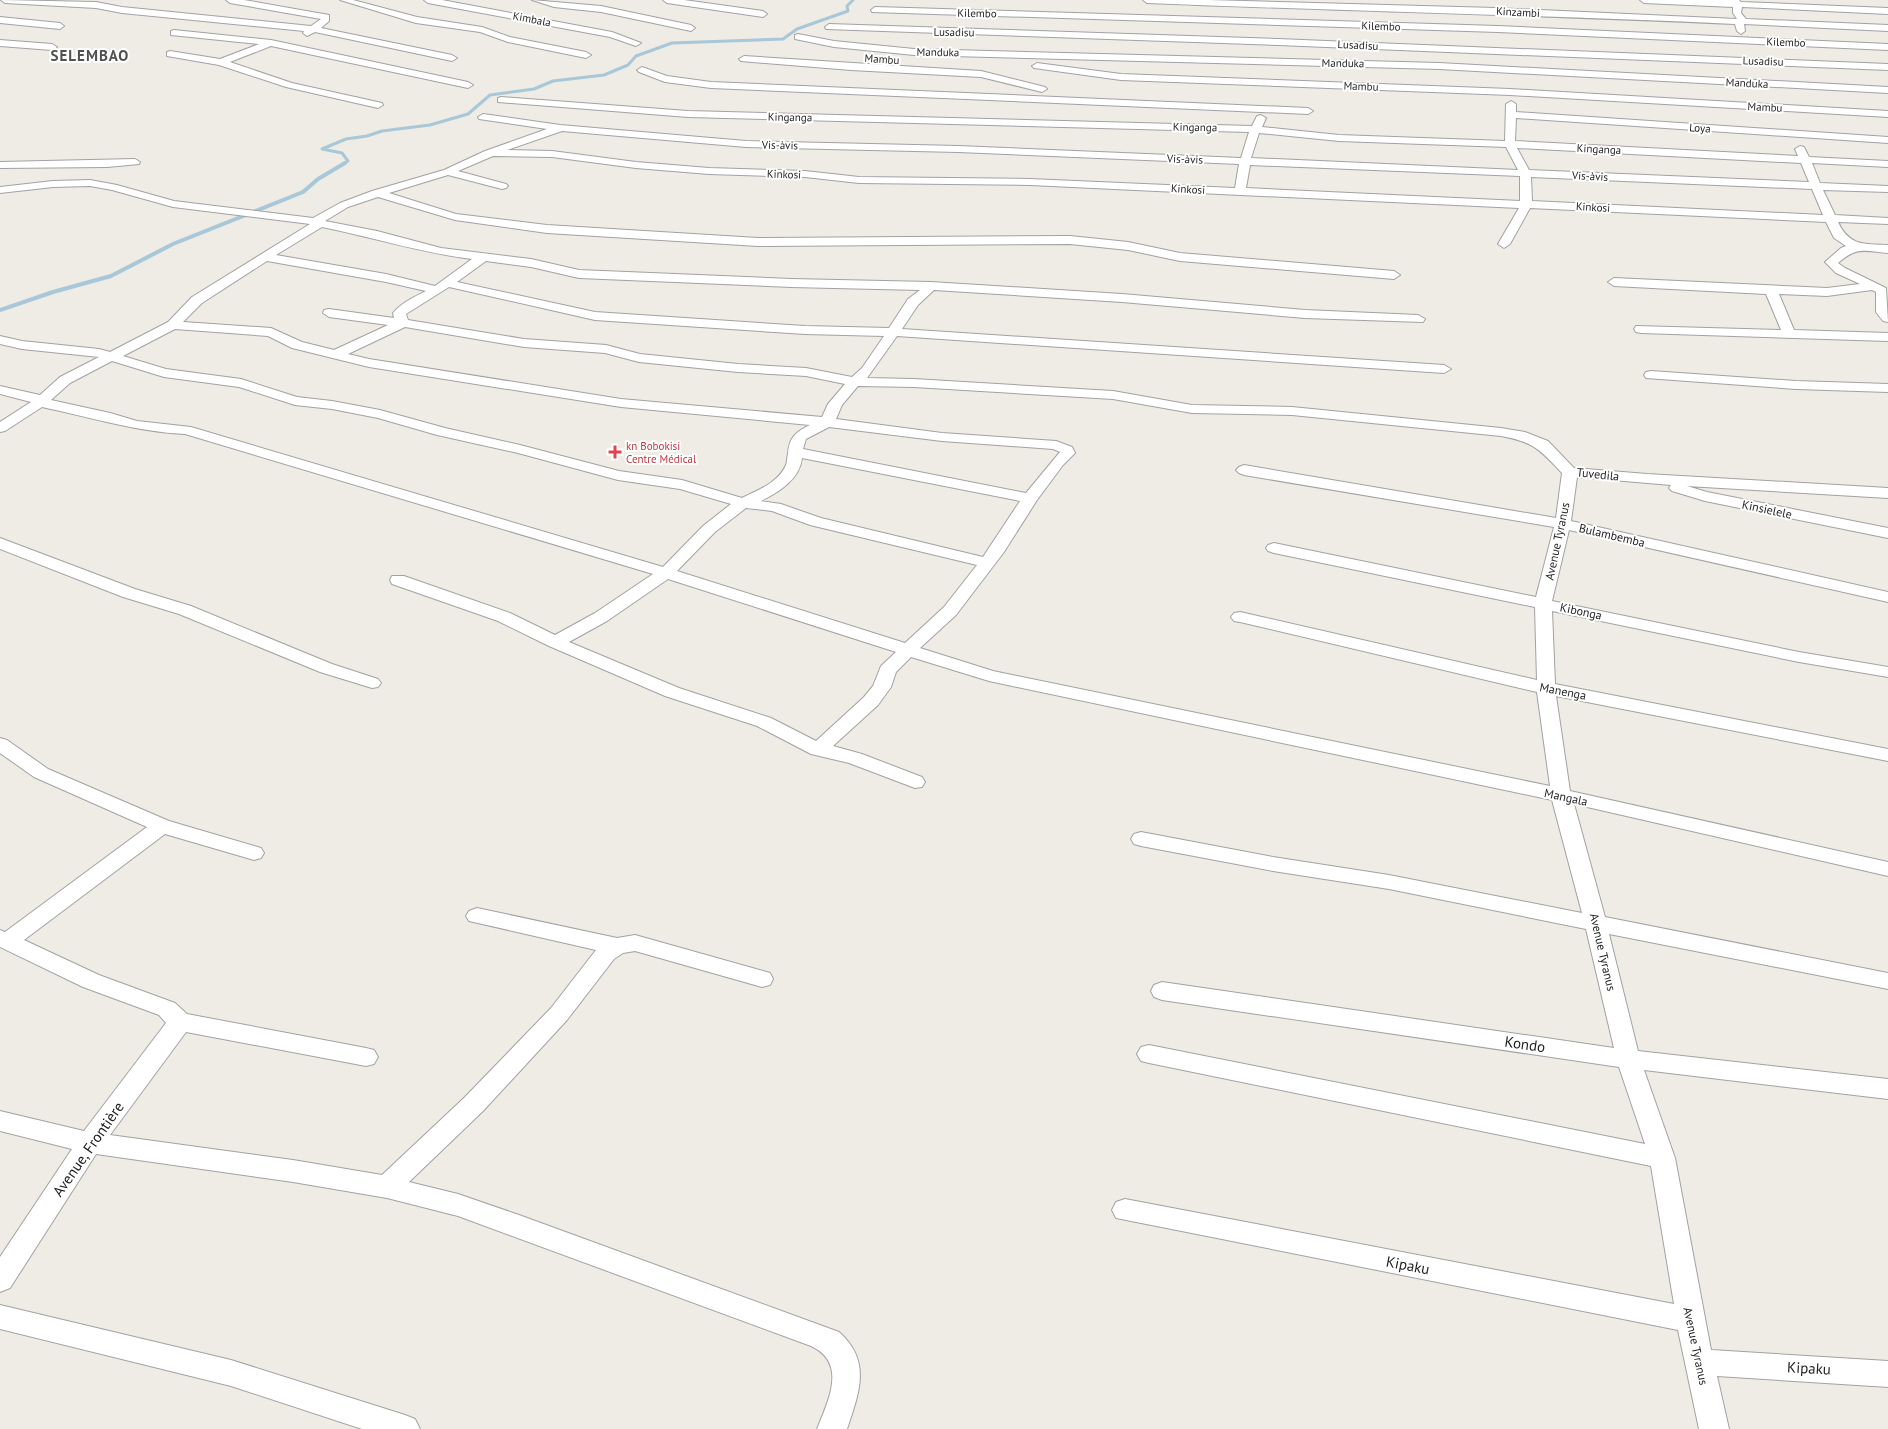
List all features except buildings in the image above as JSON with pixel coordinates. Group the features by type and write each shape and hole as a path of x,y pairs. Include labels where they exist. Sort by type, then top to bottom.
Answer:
{"street":[{"path":"5,0 96,5 122,10 314,29 452,58"},
{"path":"221,62 271,43 302,35 325,21 326,17 230,0"},
{"path":"225,19 292,0"},
{"path":"344,0 416,20 482,30 508,39 586,55"},
{"name":"Kimbala","path":"428,0 560,24 612,35 636,43"},
{"path":"536,0 601,9 691,28"},
{"path":"667,0 763,14"},
{"name":"Kinzambi","path":"1147,0 1292,3 1888,28"},
{"path":"1492,0 1495,11 1500,18 1495,71 1510,92 1512,115 1510,144 1525,173 1526,205 1504,244"},
{"path":"1644,0 1736,2 1888,11"},
{"path":"1736,2 1737,13 1742,18 1739,23 1740,29 1759,61 1805,158 1830,218 1843,241 1858,246 1888,249"},
{"path":"1240,192 1244,161 1255,129 1267,109 1278,42 1283,23 1292,3"},
{"name":"Kilembo","path":"875,10 1093,12 1283,23 1498,30 1888,47"},
{"path":"1027,111 1052,79 1068,46 1093,12"},
{"path":"0,20 60,26"},
{"name":"Lusadisu","path":"829,27 1068,46 1278,42 1888,67"},
{"path":"174,33 271,43 468,85"},
{"name":"Manduka","path":"798,38 834,44 914,52 1008,53 1068,46 1272,72 1381,64 1495,71 1570,72 1781,109 1888,90"},
{"path":"0,43 52,47"},
{"path":"170,54 221,62 289,85 378,104"},
{"name":"Mambu","path":"834,56 929,62 1017,64 1052,79 1272,72 1510,92 1888,114"},
{"path":"744,59 1052,79"},
{"path":"642,70 665,79 697,84 1027,111 1267,109 1308,111"},
{"name":"Kinganga","path":"501,100 688,114 1027,111 1255,129 1339,138 1510,144 1805,158 1888,164"},
{"path":"0,428 40,402 65,380 173,325 197,300 344,205 376,193 448,172 489,153 560,128 599,108"},
{"name":"Loya","path":"1512,115 1781,109 1888,140"},
{"name":"Vis-àvis","path":"483,116 560,128 746,144 958,149 1888,189"},
{"name":"Kinkosi","path":"489,153 552,154 645,166 805,174 859,180 1030,182 1888,221"},
{"path":"0,165 135,162"},
{"path":"448,172 502,186"},
{"path":"0,190 53,184 90,183 113,187 173,204 296,218 441,252 531,264 579,274 790,283 931,286 1122,298 1304,314 1418,319"},
{"path":"376,193 456,217 548,229 758,242 1070,240 1128,246 1180,257 1394,275"},
{"path":"1858,246 1845,251 1831,262 1839,270 1881,293"},
{"path":"265,256 442,286 595,316 805,330 893,332 1444,369"},
{"path":"337,354 403,323 399,313 482,258"},
{"path":"1614,282 1771,290 1881,293"},
{"path":"555,642 601,617 666,573 709,529 743,503 771,490 786,477 794,464 796,444 800,436 827,422 835,404 844,392 875,362 878,353 913,302 931,286"},
{"path":"1771,290 1790,335"},
{"path":"1881,293 1882,312 1888,318"},
{"name":"Tuvedila","path":"329,313 524,343 606,348 639,358 738,368 806,372 855,382 914,383 1113,395 1192,409 1292,411 1520,435 1543,444 1570,472 1647,479 1888,493"},
{"path":"173,325 271,332 297,345 369,363 621,403 827,422 942,437 1056,445 1067,450 1068,453 1058,462 1030,498 988,563 950,611 906,650 887,670 882,687 871,701 818,750"},
{"path":"1641,329 1888,338"},
{"path":"0,340 22,345 83,350 112,356 164,372 241,383 295,401 332,405 380,414 451,435 520,449 618,475 706,491 743,503 775,507 816,522 988,563"},
{"path":"1651,375 1796,385 1888,388"},
{"name":"Mangala","path":"0,390 34,397 40,402 110,417 135,425 162,430 186,430 666,573 989,676 1561,795 1888,869"},
{"path":"796,452 1030,498"},
{"name":"Bulambemba","path":"1244,470 1563,524 1888,597"},
{"name":"Avenue Tyranus","path":"1570,472 1563,524 1543,603 1546,688 1561,795 1596,923 1628,1059 1662,1158 1690,1320 1714,1429"},
{"name":"Kinsielele","path":"1647,479 1705,496 1888,533"},
{"path":"0,544 129,593 185,610 326,668 372,683"},
{"name":"Kibonga","path":"1274,548 1799,657 1888,672"},
{"path":"398,580 504,617 555,642 672,692 764,722 818,750 838,752 916,782"},
{"name":"Manenga","path":"1240,617 1546,688 1888,755"},
{"path":"0,744 41,773 162,826 254,853"},
{"path":"162,826 4,940 91,981 167,1009 180,1022 366,1057"},
{"path":"1141,839 1273,864 1389,882 1888,980"},
{"path":"477,916 617,946 635,944 762,979"},
{"path":"388,1187 474,1104 559,1014 606,953 617,946"},
{"name":"Kondo","path":"1162,991 1628,1059 1888,1089"},
{"name":"Avenue, Frontière","path":"0,1280 90,1143 180,1022"},
{"path":"1149,1054 1662,1158"},
{"path":"0,1122 90,1143 293,1171 388,1187 458,1205 519,1226 829,1342 841,1352 848,1366 845,1388 832,1429"},
{"name":"Kipaku","path":"1125,1210 1690,1320"},
{"path":"0,1317 231,1373 405,1429"},
{"name":"Kipaku","path":"1699,1362 1888,1374"}],"waterway":[{"path":"343,164 348,161 342,153 322,149 346,139 367,136 382,131 430,125 468,114 490,95 534,89 553,81 604,75 628,65 636,56 672,43 783,39 797,29 848,11 847,6 853,0"},
{"path":"0,310 53,292 111,276 173,244 303,192 318,179 345,163"}],"place":[{"name":"kn Bobokisi Centre Médical","path":"615,452"}],"district":[{"name":"SELEMBAO","path":"90,55"}]}
